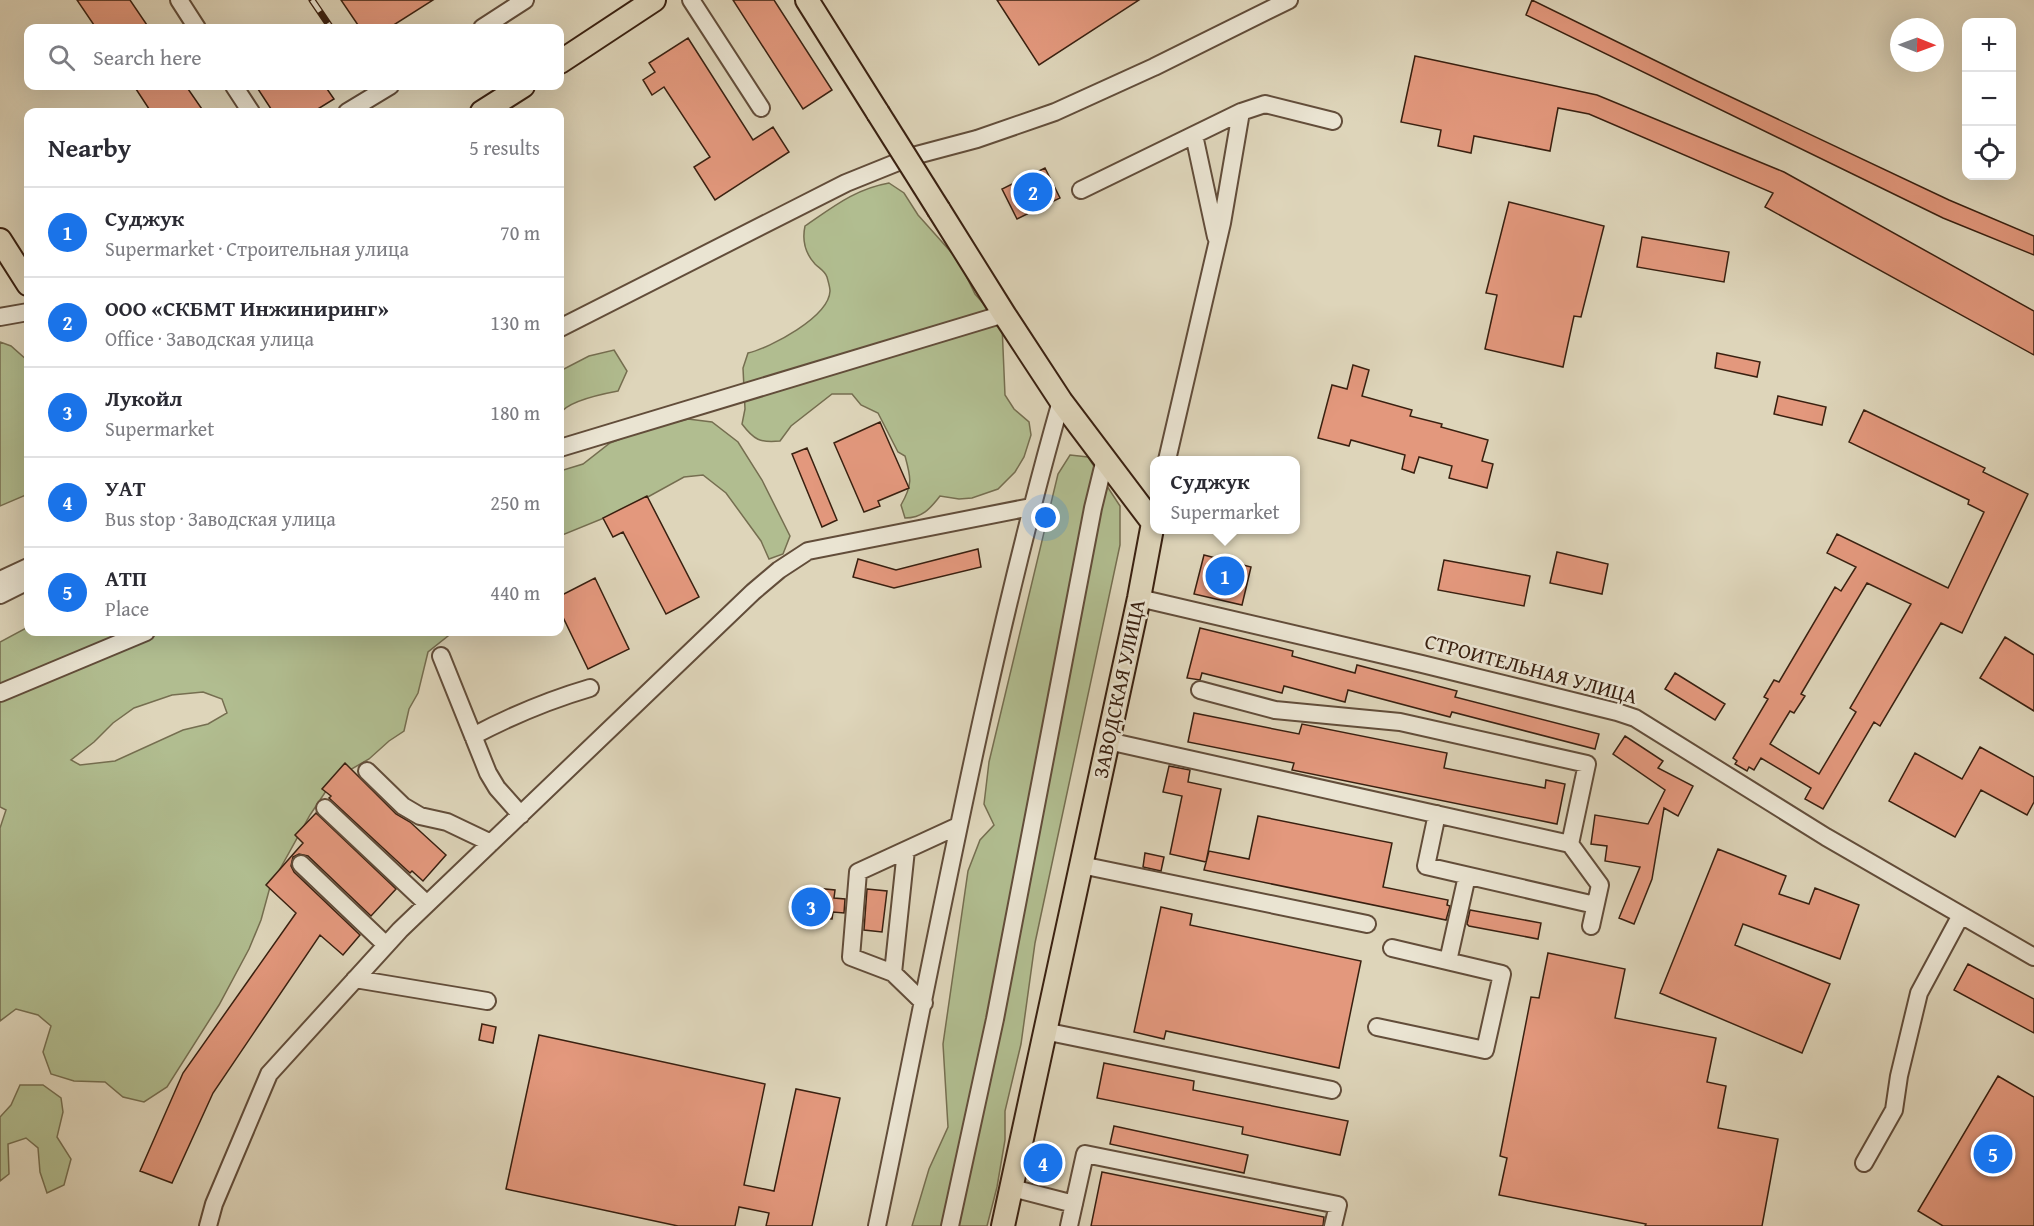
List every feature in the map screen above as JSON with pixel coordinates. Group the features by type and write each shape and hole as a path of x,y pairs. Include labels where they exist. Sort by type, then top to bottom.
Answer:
{"main road":[{"path":"564,59 654,0"},
{"name":"ЗАВОДСКАЯ УЛИЦА","path":"807,0 1061,401 1150,515"},
{"path":"488,108 517,90"},
{"path":"0,240 24,278"},
{"name":"ЗАВОДСКАЯ УЛИЦА","path":"1003,1226 1151,534"}],"street":[{"path":"179,0 194,24"},
{"path":"691,0 761,108"},
{"path":"564,326 846,183 913,156 977,139 1054,112 1289,0"},
{"path":"487,24 515,3"},
{"path":"237,90 248,108"},
{"path":"354,108 383,90"},
{"path":"1081,190 1241,112 1265,104 1333,121"},
{"path":"1168,456 1217,242 1241,112"},
{"path":"1194,135 1217,242"},
{"path":"0,317 24,313"},
{"path":"564,447 1004,314"},
{"path":"878,1226 958,826 1031,507 1061,401"},
{"path":"950,1226 995,1019 1093,508 1105,459"},
{"path":"208,1226 214,1204 269,1074 386,945 427,904 753,592 779,570 808,551 1031,507"},
{"path":"0,580 24,569"},
{"path":"0,595 24,583"},
{"name":"СТРОИТЕЛЬНАЯ УЛИЦА","path":"1139,598 1422,664 1635,718 1826,837 2034,957"},
{"path":"0,693 136,636"},
{"path":"441,656 488,773 497,788 521,815"},
{"path":"473,736 537,706 590,688"},
{"path":"1200,690 1275,710 1400,722 1587,764 1570,844"},
{"path":"1107,741 1570,844 1600,885 1591,926"},
{"path":"367,771 403,806 420,816 447,822 491,843"},
{"path":"325,808 427,904"},
{"path":"1437,814 1426,866 1595,905"},
{"path":"924,1004 893,973 851,957 858,872 958,826"},
{"path":"893,973 906,850"},
{"path":"302,864 386,945"},
{"path":"1081,866 1367,924"},
{"path":"1448,961 1467,876"},
{"path":"1864,1163 1894,1110 1899,1076 1918,993 1961,915"},
{"path":"1377,1027 1485,1050 1502,974 1392,948"},
{"path":"355,979 486,1001"},
{"path":"1044,1031 1332,1090"},
{"path":"1069,1226 1085,1154 1338,1204 1333,1226"},
{"path":"1012,1188 1074,1204"}],"green space":[{"path":"889,183 904,193 918,215 959,261 975,294 1002,325 1005,395 1014,409 1029,422 1031,435 1024,457 1015,472 998,489 972,498 959,499 940,496 925,512 905,518 901,505 908,492 910,481 905,456 898,452 878,413 861,405 852,394 832,394 791,426 780,441 758,439 750,434 742,424 745,409 743,368 748,353 770,345 797,330 820,311 827,301 830,291 827,277 806,250 805,226 855,194"},
{"path":"0,342 11,346 24,357 24,496 0,506"},
{"path":"614,350 627,371 618,391 594,396 564,409 564,369 589,356"},
{"path":"688,419 712,422 738,442 762,480 790,536 783,554 769,559 761,541 726,493 703,475 684,477 626,509 564,534 564,470 583,464 610,443 647,429"},
{"path":"1070,455 1088,457 1120,506 1120,545 1035,943 1021,1044 1005,1111 1005,1140 997,1187 987,1226 912,1226 929,1169 948,1127 943,1044 968,871 980,840 994,825 984,804 989,762 1058,474"},
{"path":"24,629 24,636 448,636 428,652 418,693 409,709 404,731 369,759 334,779 310,815 270,887 261,920 249,949 219,1005 167,1087 144,1102 123,1097 105,1082 74,1081 51,1074 43,1052 51,1026 38,1015 16,1009 0,1021 0,828 6,810 0,807 0,642","holes":["203,692 222,699 227,713 208,724 183,730 115,761 80,765 71,760 134,708 172,695"]},
{"path":"20,1085 43,1085 61,1098 63,1112 57,1137 71,1159 64,1185 47,1193 40,1172 38,1148 26,1138 8,1144 9,1174 0,1181 0,1117 11,1105"}],"building":[{"path":"77,0 130,0 146,24 93,24"},
{"path":"341,0 433,0 395,24 357,24"},
{"path":"733,0 774,0 832,90 803,109"},
{"path":"997,0 1139,0 1039,65"},
{"path":"1532,0 1949,200 2034,236 2034,255 1943,218 1526,15"},
{"path":"688,38 753,140 773,127 789,152 715,200 694,167 710,157 664,87 652,95 643,80 655,72 649,63"},
{"path":"1415,56 1597,95 1784,172 2034,311 2034,355 1765,207 1773,193 1589,114 1558,108 1550,151 1474,136 1471,153 1438,146 1441,130 1401,122"},
{"path":"137,90 189,90 201,108 148,108"},
{"path":"259,90 328,90 334,99 319,108 270,108"},
{"path":"1045,168 1060,198 1017,219 1002,189"},
{"path":"1509,202 1604,226 1581,317 1574,316 1563,367 1485,349 1497,295 1486,293"},
{"path":"1642,237 1729,252 1724,282 1637,267"},
{"path":"1717,353 1760,362 1757,377 1715,368"},
{"path":"1353,365 1369,370 1362,396 1412,410 1410,416 1488,440 1482,461 1493,464 1487,488 1449,478 1452,466 1419,457 1414,473 1402,469 1405,455 1351,440 1349,446 1318,438 1332,385 1347,389"},
{"path":"1778,396 1826,407 1822,425 1774,414"},
{"path":"1864,410 1985,468 1983,472 2028,494 1962,633 1941,623 1880,726 1874,722 1823,809 1805,799 1811,788 1761,758 1754,770 1749,767 1747,771 1735,764 1737,761 1733,758 1768,699 1764,697 1774,680 1779,682 1835,587 1841,591 1856,567 1827,553 1837,534 1948,588 1984,512 1968,504 1969,500 1849,442","holes":["1867,583 1911,604 1850,708 1856,712 1819,774 1770,744 1790,711 1794,713 1805,696 1801,694"]},
{"path":"880,422 909,488 878,501 880,506 864,512 834,443"},
{"path":"807,448 837,520 822,527 792,454"},
{"path":"647,496 699,597 666,614 623,532 613,537 603,518"},
{"path":"978,549 981,567 894,588 853,577 858,559 896,570"},
{"path":"1557,552 1608,564 1602,594 1550,583"},
{"path":"1204,555 1251,567 1242,605 1194,594"},
{"path":"1444,560 1530,576 1524,606 1438,590"},
{"path":"595,578 629,649 588,669 564,619 564,594"},
{"path":"1200,628 1293,651 1292,656 1355,673 1357,665 1457,691 1455,697 1599,734 1595,749 1452,712 1450,717 1348,690 1345,702 1284,686 1282,693 1202,673 1200,680 1187,678"},
{"path":"2005,637 2034,655 2034,711 1980,678"},
{"path":"1675,673 1725,704 1715,720 1665,689"},
{"path":"1194,713 1299,734 1302,724 1447,753 1444,768 1545,788 1546,780 1565,784 1557,824 1292,770 1294,763 1188,742"},
{"path":"1625,736 1663,761 1658,768 1693,786 1678,816 1664,808 1652,879 1634,924 1619,918 1640,867 1605,861 1607,846 1591,844 1595,815 1648,824 1665,790 1613,754"},
{"path":"1980,747 2034,777 2034,802 2027,815 1981,790 1955,837 1889,801 1915,753 1962,779"},
{"path":"345,763 396,814 410,822 446,855 423,881 412,871 410,873 322,789"},
{"path":"1169,766 1190,770 1188,782 1221,789 1206,862 1170,854 1182,796 1163,792"},
{"path":"316,813 396,889 371,916 308,856 299,854 293,857 291,866 294,872 360,935 343,955 320,935 213,1093 172,1183 140,1171 183,1073 296,913 266,885 303,843 295,835"},
{"path":"1258,816 1392,843 1383,887 1448,900 1447,905 1450,906 1446,920 1204,870 1209,851 1249,859"},
{"path":"1718,849 1786,876 1779,894 1809,904 1815,888 1859,905 1840,959 1743,924 1735,945 1830,984 1802,1053 1660,993"},
{"path":"1145,853 1164,857 1161,871 1143,867"},
{"path":"805,887 835,890 834,898 845,899 844,913 833,912 832,919 802,916"},
{"path":"867,889 887,891 882,932 864,930"},
{"path":"1161,907 1192,914 1190,925 1361,961 1339,1068 1166,1031 1164,1039 1134,1032"},
{"path":"1470,910 1541,923 1538,939 1469,926 1467,924"},
{"path":"1548,953 1625,969 1615,1018 1716,1038 1707,1082 1726,1086 1718,1128 1778,1139 1762,1226 1645,1226 1646,1224 1499,1195 1507,1158 1500,1156 1531,997 1539,998"},
{"path":"1968,964 2034,999 2034,1033 1954,990"},
{"path":"482,1024 496,1027 493,1043 479,1040"},
{"path":"539,1035 765,1084 744,1185 774,1191 796,1089 840,1098 812,1226 766,1226 769,1213 739,1207 735,1226 678,1226 506,1189"},
{"path":"1104,1063 1194,1081 1193,1090 1348,1121 1340,1155 1242,1134 1243,1127 1097,1098"},
{"path":"1998,1076 2034,1097 2034,1226 1943,1226 1918,1211"},
{"path":"1114,1126 1248,1155 1244,1173 1110,1144"},
{"path":"1102,1172 1324,1217 1323,1226 1091,1226"}],"railway":[{"path":"312,0 328,24"}],"place":[{"name":"ООО «СКБМТ Инжиниринг»","path":"1033,192"},
{"name":"Суджук","path":"1225,576"},
{"name":"Лукойл","path":"811,907"},
{"name":"АТП","path":"1993,1154"},
{"name":"УАТ","path":"1043,1163"}]}
